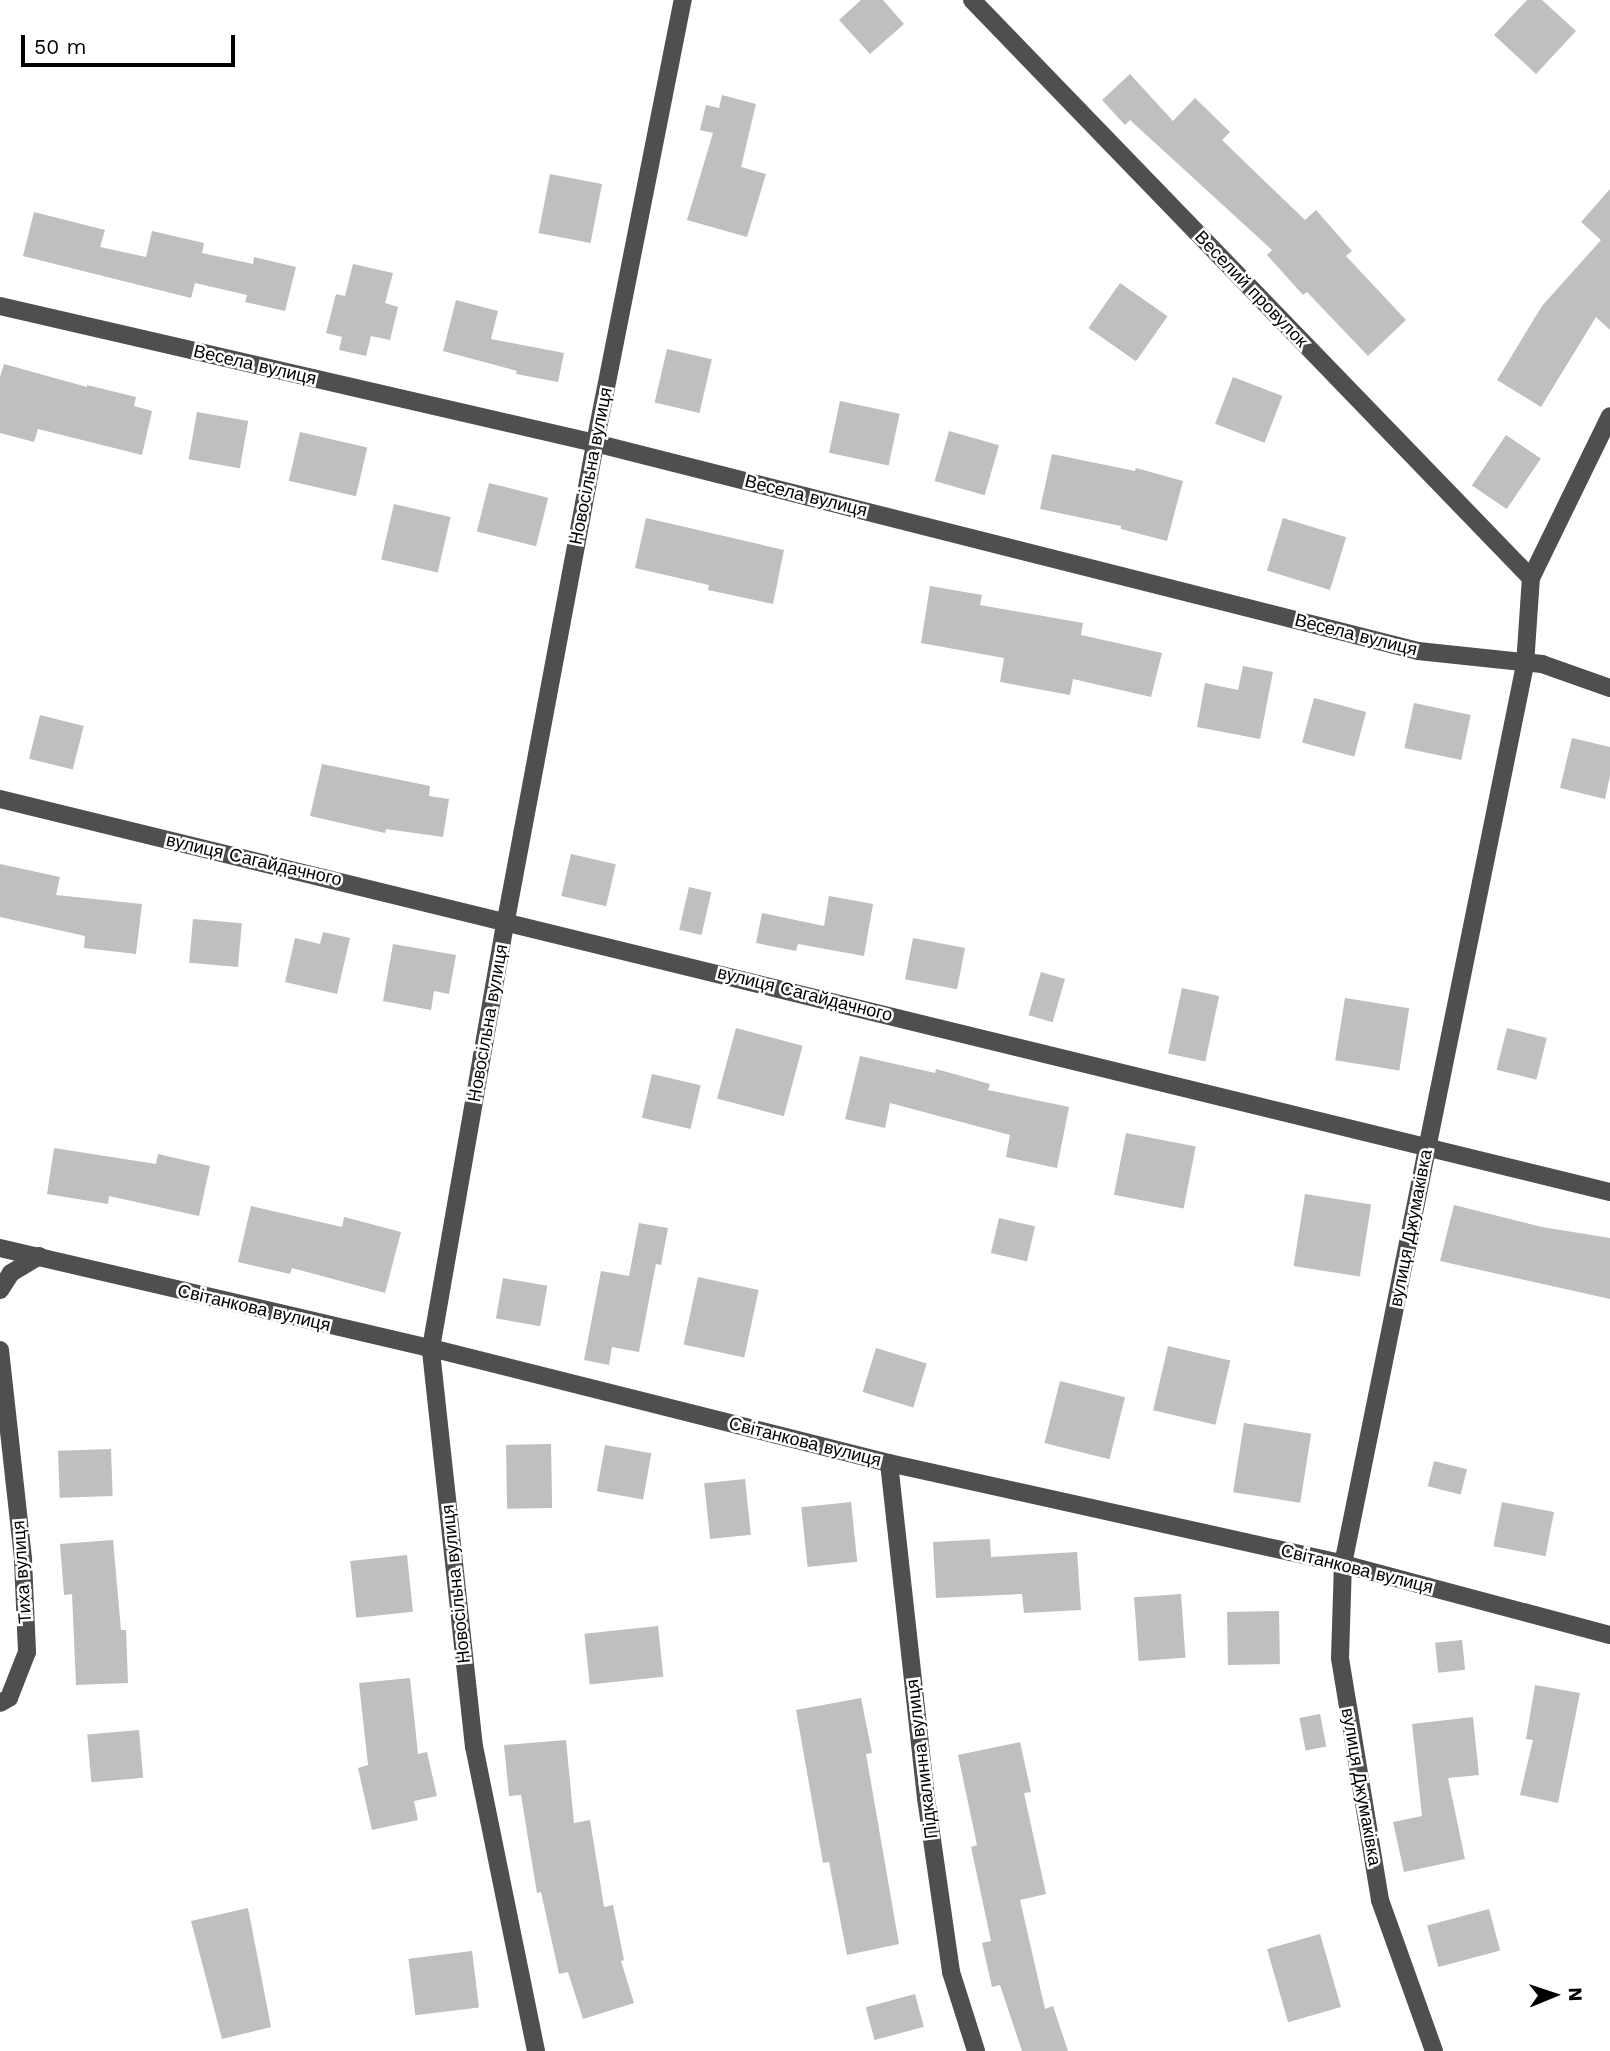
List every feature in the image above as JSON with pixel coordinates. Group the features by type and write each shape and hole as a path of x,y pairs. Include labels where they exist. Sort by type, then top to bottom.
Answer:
{"street":[{"name":"Новосільна вулиця","path":"536,2051 474,1747 431,1348 506,920 595,443 683,0"},
{"name":"Веселий провулок","path":"972,0 1531,578"},
{"name":"Весела вулиця","path":"0,306 595,443 1418,651 1525,665 1542,664 1610,688"},
{"name":"вулиця Джумаківка","path":"1434,2051 1380,1900 1340,1658 1343,1564 1525,665 1531,578 1610,416"},
{"name":"вулиця Сагайдачного","path":"0,799 506,920 1610,1192"},
{"name":"Світанкова вулиця","path":"0,1248 431,1348 889,1463 1343,1564 1610,1635"},
{"path":"0,1290 12,1273 38,1256"},
{"name":"Тиха вулиця","path":"0,1350 23,1560 27,1652 9,1698 0,1703"},
{"name":"Підкалинна вулиця","path":"889,1463 926,1798 949,1958 976,2051"}],"building":[{"path":"861,0 883,0 904,24 870,54 839,20"},
{"path":"1527,0 1542,0 1576,31 1536,74 1494,35"},
{"path":"1130,74 1173,121 1195,98 1230,132 1222,140 1305,220 1316,210 1352,251 1346,256 1406,320 1368,356 1307,292 1303,295 1267,255 1272,250 1130,120 1125,125 1102,100"},
{"path":"722,95 756,104 741,167 766,174 747,237 687,220 713,133 700,130 706,105 719,108"},
{"path":"550,174 602,184 591,243 539,233"},
{"path":"1610,189 1610,330 1596,317 1541,407 1497,380 1542,306 1601,240 1581,222"},
{"path":"34,212 105,230 100,247 146,257 152,231 204,243 202,253 253,264 254,257 296,267 285,311 245,302 247,295 195,283 191,298 23,256"},
{"path":"353,264 393,273 385,303 398,307 390,340 371,336 366,356 339,350 342,337 326,333 336,294 345,296"},
{"path":"1120,283 1168,316 1136,361 1088,328"},
{"path":"456,300 498,311 491,339 564,353 558,382 516,374 517,371 443,351"},
{"path":"667,349 712,359 699,413 655,403"},
{"path":"4,364 87,387 136,397 134,406 152,411 142,455 38,429 34,442 0,433 0,377"},
{"path":"1233,377 1282,396 1265,443 1215,424"},
{"path":"840,401 900,414 889,466 829,453"},
{"path":"197,412 248,421 240,468 189,459"},
{"path":"949,431 999,445 985,495 935,481"},
{"path":"300,432 367,448 356,496 289,481"},
{"path":"1506,435 1541,458 1507,509 1472,486"},
{"path":"1052,454 1135,471 1136,468 1183,481 1167,541 1121,529 1121,526 1040,509"},
{"path":"489,483 548,498 536,546 477,532"},
{"path":"394,504 451,517 438,573 381,560"},
{"path":"646,518 784,550 773,604 708,590 709,585 635,568"},
{"path":"1283,518 1346,537 1330,590 1267,571"},
{"path":"930,586 982,595 980,605 1083,623 1081,635 1162,653 1151,697 1073,679 1070,695 1000,682 1004,658 921,643"},
{"path":"1243,666 1273,672 1260,739 1197,727 1205,683 1238,690"},
{"path":"1314,698 1366,712 1354,756 1302,742"},
{"path":"1414,703 1471,715 1461,760 1404,748"},
{"path":"40,715 84,726 73,770 29,759"},
{"path":"1572,738 1610,747 1610,776 1605,799 1560,788"},
{"path":"322,764 430,786 429,796 449,799 443,837 386,829 385,833 310,816"},
{"path":"571,854 616,864 606,906 561,896"},
{"path":"0,864 60,877 56,895 142,904 136,954 84,948 85,936 0,917"},
{"path":"689,887 711,892 702,935 679,930"},
{"path":"829,896 873,904 864,956 798,944 796,951 756,943 762,913 824,926"},
{"path":"193,919 242,923 238,967 189,963"},
{"path":"323,932 350,938 337,994 285,982 295,938 320,944"},
{"path":"913,938 965,948 957,989 905,979"},
{"path":"393,944 456,955 449,994 434,991 431,1010 383,1001"},
{"path":"1041,972 1065,979 1053,1022 1029,1015"},
{"path":"1182,988 1219,996 1205,1061 1168,1054"},
{"path":"1345,998 1409,1008 1399,1070 1335,1060"},
{"path":"736,1028 803,1046 784,1116 717,1099"},
{"path":"1507,1028 1547,1038 1536,1080 1497,1070"},
{"path":"860,1056 935,1073 936,1069 990,1084 988,1090 1069,1107 1057,1168 1006,1157 1010,1135 890,1103 885,1128 845,1119"},
{"path":"652,1074 701,1085 691,1129 642,1118"},
{"path":"1126,1133 1196,1147 1184,1208 1114,1195"},
{"path":"54,1148 156,1164 158,1154 210,1166 199,1216 109,1196 108,1204 47,1194"},
{"path":"1305,1194 1371,1204 1360,1277 1294,1266"},
{"path":"1454,1205 1542,1227 1610,1238 1610,1299 1440,1261"},
{"path":"251,1206 342,1227 344,1217 401,1232 385,1293 292,1268 290,1274 238,1262"},
{"path":"999,1218 1035,1226 1027,1261 991,1253"},
{"path":"639,1223 668,1228 661,1265 656,1264 639,1352 612,1347 609,1365 584,1360 601,1271 629,1276"},
{"path":"698,1277 759,1290 744,1357 684,1344"},
{"path":"503,1278 547,1286 540,1326 496,1318"},
{"path":"1168,1346 1230,1360 1216,1425 1153,1410"},
{"path":"876,1348 927,1363 913,1407 863,1392"},
{"path":"1060,1381 1125,1397 1110,1459 1045,1443"},
{"path":"1244,1423 1311,1434 1300,1503 1233,1492"},
{"path":"551,1444 552,1508 507,1509 506,1445"},
{"path":"605,1445 651,1453 643,1499 597,1491"},
{"path":"111,1449 113,1496 60,1498 58,1451"},
{"path":"1434,1461 1467,1469 1461,1494 1428,1486"},
{"path":"745,1479 751,1535 710,1539 704,1483"},
{"path":"851,1502 857,1562 808,1567 801,1507"},
{"path":"1502,1502 1554,1512 1545,1556 1493,1546"},
{"path":"990,1539 991,1557 1077,1552 1081,1610 1024,1613 1022,1594 936,1598 933,1542"},
{"path":"113,1540 121,1630 126,1630 128,1683 76,1685 72,1594 64,1595 60,1544"},
{"path":"407,1555 413,1612 356,1618 350,1561"},
{"path":"1181,1594 1185,1658 1139,1661 1134,1597"},
{"path":"1279,1611 1280,1664 1228,1665 1227,1612"},
{"path":"658,1626 663,1677 590,1684 584,1634"},
{"path":"1462,1640 1465,1670 1438,1673 1435,1643"},
{"path":"410,1678 418,1754 427,1752 437,1796 414,1801 418,1820 372,1830 358,1768 368,1765 359,1683"},
{"path":"1535,1685 1580,1693 1558,1803 1520,1795 1533,1740 1526,1739"},
{"path":"861,1698 872,1753 866,1754 899,1944 847,1955 829,1862 823,1863 796,1710"},
{"path":"1320,1714 1326,1746 1306,1750 1299,1718"},
{"path":"1473,1717 1479,1775 1448,1778 1465,1859 1404,1872 1393,1822 1422,1816 1412,1724"},
{"path":"139,1730 143,1778 91,1782 87,1735"},
{"path":"566,1740 574,1823 590,1820 604,1907 613,1905 624,1960 621,1961 634,2003 583,2019 568,1972 559,1974 541,1892 537,1893 521,1795 509,1796 504,1745"},
{"path":"1020,1742 1031,1792 1024,1793 1046,1894 1020,1900 1045,2009 1053,2006 1068,2051 1022,2051 1000,1985 992,1987 982,1943 991,1941 971,1847 977,1845 958,1755"},
{"path":"248,1908 271,2027 222,2039 191,1921"},
{"path":"1489,1909 1500,1951 1438,1967 1427,1926"},
{"path":"1320,1934 1341,2007 1288,2022 1267,1949"},
{"path":"472,1951 479,2008 415,2015 408,1959"},
{"path":"915,1994 924,2027 875,2040 866,2007"}]}
